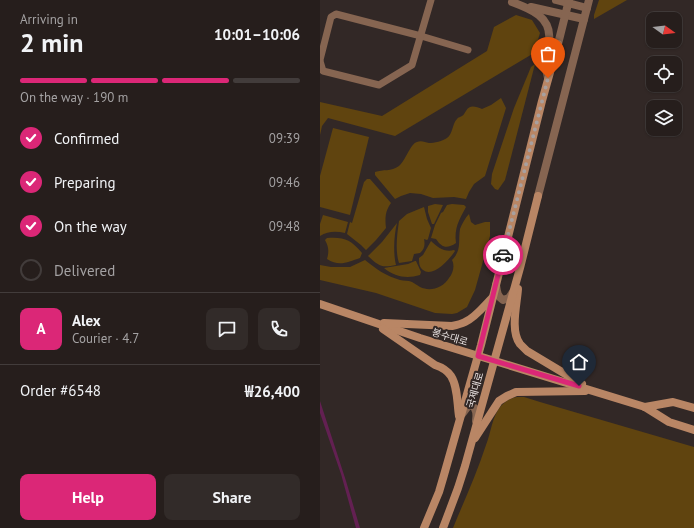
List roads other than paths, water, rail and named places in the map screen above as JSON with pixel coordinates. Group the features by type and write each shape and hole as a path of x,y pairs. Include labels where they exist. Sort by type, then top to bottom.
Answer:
{"main road":[{"path":"548,78 558,44"},
{"name":"국제대로","path":"424,528 439,492 478,356 548,78"},
{"name":"국제대로","path":"443,528 458,488 520,268 538,196"},
{"path":"520,268 515,327 520,344 527,351 593,391"},
{"path":"374,323 452,326 467,322 493,297"},
{"name":"봉수대로","path":"320,304 478,356 645,407 669,422 694,430"},
{"path":"374,323 435,365 444,369 450,375 455,389 460,418"},
{"path":"470,445 496,405 506,396 516,392 593,391"},
{"name":"봉수대로","path":"645,407 673,402 694,408"}],"street":[{"path":"432,0 421,36 412,65 379,85 324,71 320,61 331,17 336,14 421,36 468,50"},
{"path":"503,0 584,19"},
{"path":"512,2 526,3 534,0"},
{"path":"556,0 588,4"},
{"path":"512,2 528,8 545,22 549,33 549,42 545,60 548,78"},
{"path":"558,44 569,2"},
{"name":"국제대로","path":"538,196 588,4"},
{"path":"496,285 497,294 503,300 509,298 513,292"},
{"path":"460,418 468,406 472,405 475,408 477,417 475,426"}]}
